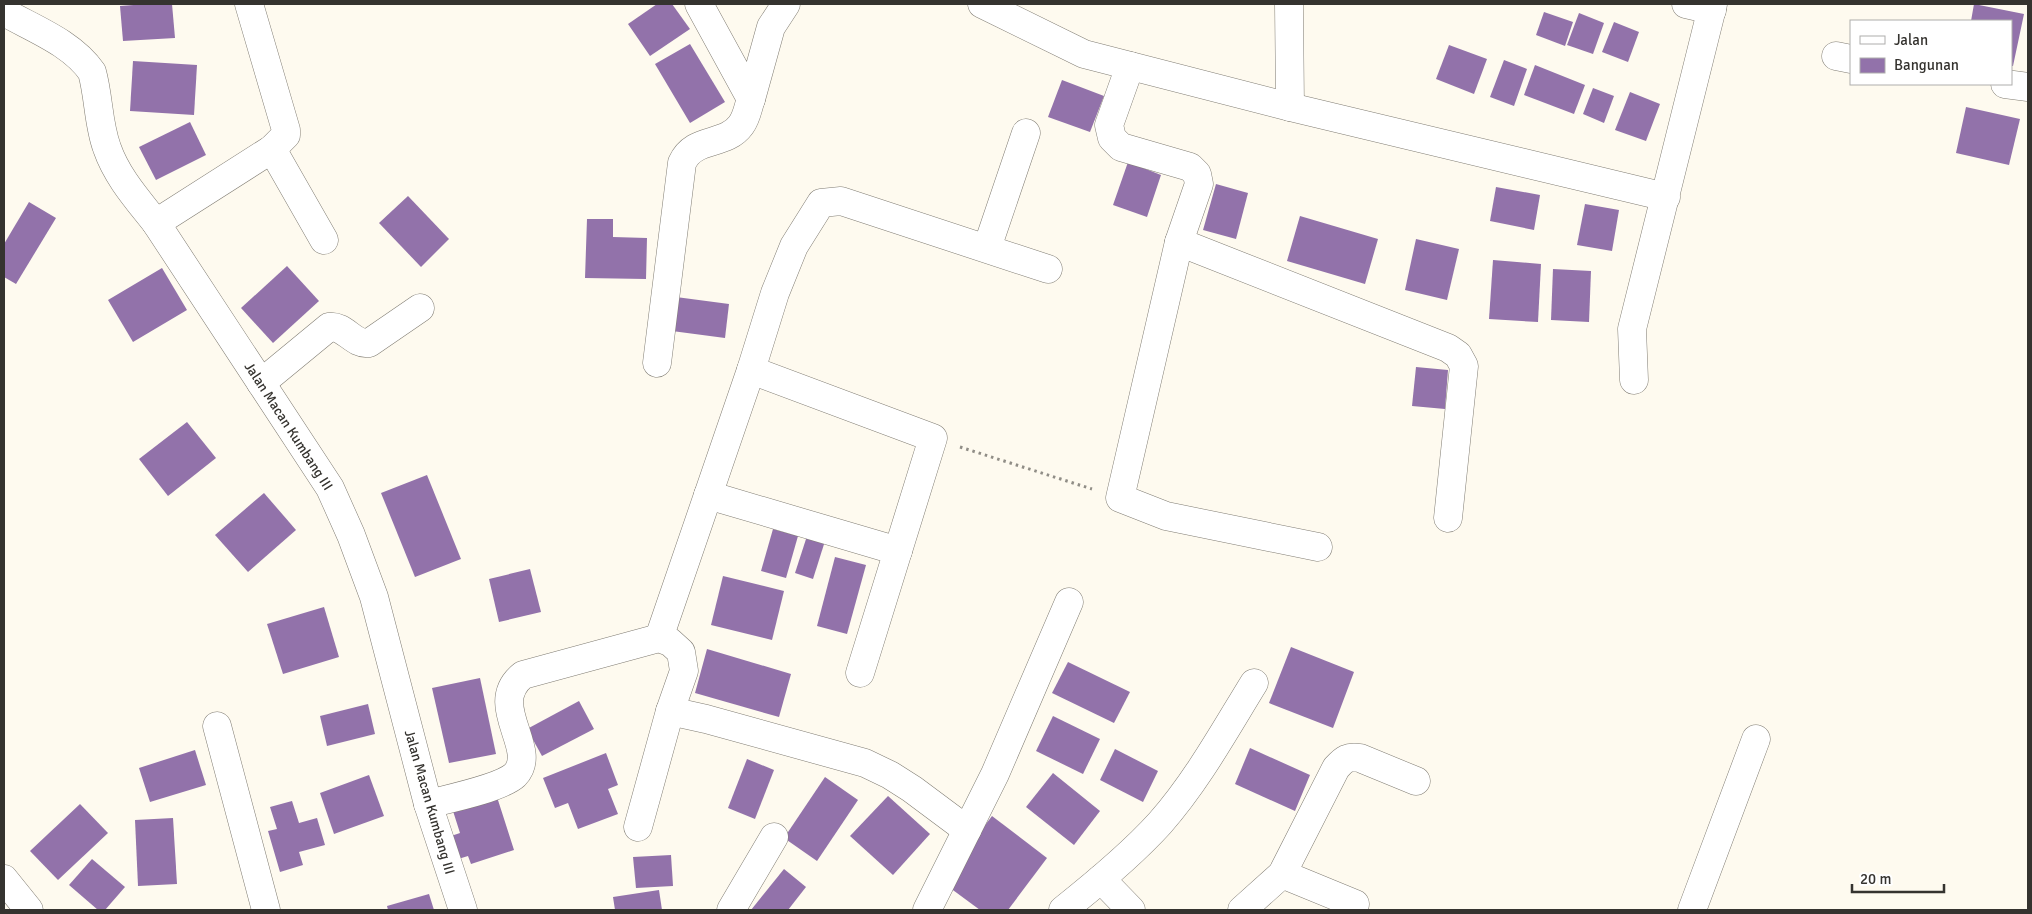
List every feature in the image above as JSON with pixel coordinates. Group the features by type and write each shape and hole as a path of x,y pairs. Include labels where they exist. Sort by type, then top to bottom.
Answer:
{"street":[{"path":"156,223 272,149 286,135 249,4"},
{"path":"699,4 751,99"},
{"path":"657,363 682,163 690,150 728,136 736,130 745,118 771,28 786,4"},
{"path":"982,4 1084,54 1290,108 1666,197"},
{"path":"1289,4 1290,108"},
{"path":"1634,380 1632,329 1713,7 1686,4"},
{"name":"Jalan Macan Kumbang III","path":"4,12 67,47 79,55 86,63 92,72 95,84 107,148 126,185 156,223 330,488 374,597 428,804 463,910"},
{"path":"1130,66 1109,125 1112,138 1121,147 1190,167 1197,174 1199,184 1178,242 1120,498 1166,516 1318,547"},
{"path":"2011,85 2028,88"},
{"path":"987,248 1026,133"},
{"path":"272,149 324,240"},
{"path":"659,638 751,370 775,293 794,246 821,203 841,201 1048,268"},
{"path":"1178,242 1448,348 1458,355 1464,366 1448,518"},
{"path":"261,383 329,327 334,326 340,329 361,343 369,343 420,308"},
{"path":"751,370 933,438 860,674"},
{"path":"708,495 898,550"},
{"path":"927,910 995,774 1069,602"},
{"path":"428,804 498,784 515,775 521,761 521,751 508,705 512,686 523,675 659,638 670,642 681,652 684,671 670,711 638,827"},
{"path":"1063,910 1118,865 1160,822 1194,779 1254,683"},
{"path":"670,711 865,763 890,775 912,789 966,830"},
{"path":"217,726 266,910"},
{"path":"1692,910 1756,740"},
{"path":"1242,910 1282,874 1336,768 1345,758 1351,756 1360,758 1416,781"},
{"path":"731,910 774,837"},
{"path":"1282,874 1355,904"},
{"path":"4,879 29,910"},
{"path":"1101,879 1131,910"}],"path":[{"path":"933,438 1120,498"}],"building":[{"path":"172,4 175,38 123,41 120,6"},
{"path":"657,4 672,4 690,29 650,56 628,24"},
{"path":"1974,4 2024,14 2013,66 2012,20 1971,20"},
{"path":"1544,12 1573,22 1565,46 1536,35"},
{"path":"1579,13 1604,23 1593,54 1567,45"},
{"path":"1614,22 1639,32 1628,62 1602,52"},
{"path":"690,44 725,102 690,123 655,64"},
{"path":"1449,45 1487,59 1474,94 1436,79"},
{"path":"1504,60 1527,69 1514,106 1490,97"},
{"path":"133,61 197,65 194,115 130,111"},
{"path":"1535,65 1585,85 1574,114 1524,95"},
{"path":"1062,80 1104,96 1090,132 1048,117"},
{"path":"1593,88 1614,96 1604,123 1583,114"},
{"path":"1630,92 1660,104 1646,141 1615,130"},
{"path":"1966,107 2020,119 2009,165 1956,153"},
{"path":"190,122 206,155 156,180 139,147"},
{"path":"1128,162 1161,175 1147,217 1113,205"},
{"path":"1216,184 1248,193 1236,239 1203,230"},
{"path":"1496,187 1540,195 1534,230 1490,221"},
{"path":"408,196 449,239 421,267 379,223"},
{"path":"29,202 56,218 16,284 4,277 4,244"},
{"path":"1585,204 1619,210 1612,251 1577,245"},
{"path":"1300,216 1378,239 1365,284 1287,261"},
{"path":"587,219 613,219 613,237 647,238 646,279 585,278"},
{"path":"1416,239 1459,249 1447,300 1405,290"},
{"path":"1493,260 1541,264 1538,322 1489,319"},
{"path":"287,266 319,301 273,343 241,308"},
{"path":"162,268 187,310 133,342 108,300"},
{"path":"1553,269 1591,271 1589,322 1551,320"},
{"path":"676,297 729,304 725,338 672,331"},
{"path":"1416,367 1448,370 1445,409 1412,406"},
{"path":"187,422 216,458 168,496 139,459"},
{"path":"427,475 461,559 415,577 381,493"},
{"path":"264,493 296,530 248,572 215,535"},
{"path":"773,529 798,536 786,578 761,571"},
{"path":"807,536 825,541 813,579 795,573"},
{"path":"835,557 866,565 847,634 817,626"},
{"path":"530,569 541,612 499,622 489,579"},
{"path":"723,576 784,591 772,640 711,625"},
{"path":"324,607 339,657 283,674 267,624"},
{"path":"1291,647 1354,672 1333,728 1269,703"},
{"path":"707,649 791,674 779,717 695,693"},
{"path":"1068,662 1130,692 1114,723 1052,693"},
{"path":"480,678 496,754 449,763 432,688"},
{"path":"579,701 594,729 542,756 527,729"},
{"path":"368,704 375,734 327,746 320,716"},
{"path":"1053,716 1100,739 1083,774 1036,751"},
{"path":"1250,748 1310,775 1295,811 1235,784"},
{"path":"1115,749 1158,771 1143,802 1100,780"},
{"path":"195,750 206,785 150,802 139,768"},
{"path":"606,753 618,785 608,789 618,814 578,829 568,803 555,808 543,778"},
{"path":"747,759 774,770 755,819 728,808"},
{"path":"1053,773 1100,811 1074,845 1026,807"},
{"path":"369,775 384,816 334,834 320,793"},
{"path":"825,777 858,800 817,861 784,838"},
{"path":"888,796 930,834 893,875 850,836"},
{"path":"497,797 514,850 471,864 468,856 455,860 448,837 460,833 453,811"},
{"path":"292,801 299,823 317,818 325,845 299,852 303,865 280,872 268,831 277,829 270,807"},
{"path":"80,804 108,833 58,880 30,851"},
{"path":"992,816 1047,858 1008,910 980,910 942,882"},
{"path":"173,818 177,884 138,886 135,820"},
{"path":"671,855 673,886 636,888 633,857"},
{"path":"92,859 125,887 105,910 98,910 69,885"},
{"path":"784,869 806,887 788,910 751,910"},
{"path":"659,890 662,910 615,910 613,897"},
{"path":"429,894 434,910 388,910 387,906"}]}
